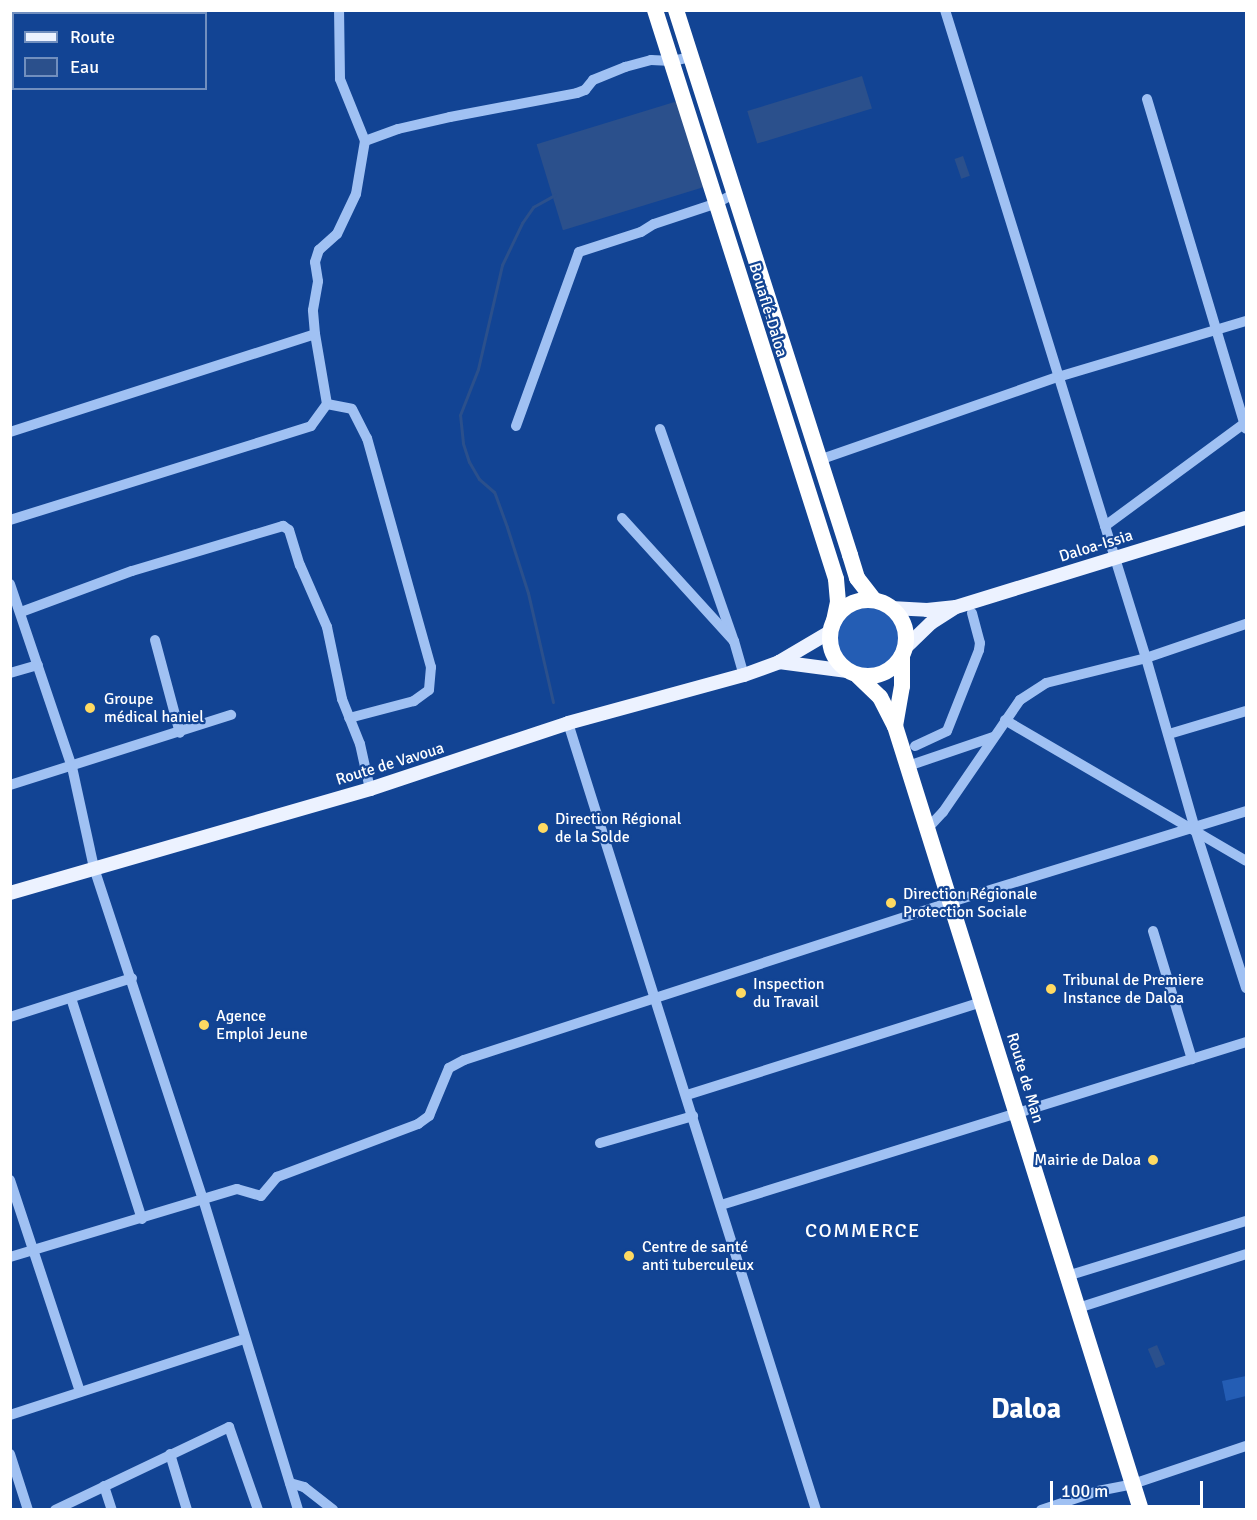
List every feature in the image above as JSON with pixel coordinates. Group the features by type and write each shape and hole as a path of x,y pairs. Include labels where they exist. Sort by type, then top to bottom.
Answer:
{"highway":[{"name":"Bouaflé-Daloa","path":"655,10 836,579 838,602 832,626"},
{"name":"Bouaflé-Daloa","path":"676,10 858,578 874,600"},
{"path":"895,726 902,686 906,639 902,621 891,608 874,600 851,604 832,626 832,653 852,673 880,675 893,668 904,652"},
{"name":"Route de Man","path":"852,673 880,697 914,764 927,828 1141,1509"}],"main road":[{"name":"Daloa-Issia","path":"956,607 1246,518"},
{"path":"891,608 927,610 956,607"},
{"path":"904,652 931,623 956,607"},
{"name":"Route de Vavoua","path":"10,893 370,789 568,723 744,675 778,662 832,626"},
{"path":"778,662 852,673"}],"street":[{"path":"10,520 311,426 327,404 315,334 313,310 318,281 315,262 319,250 337,234 356,194 365,141 340,80 339,10"},
{"path":"945,10 1246,987"},
{"path":"365,141 398,129 450,117 577,93 585,90 593,80 625,66 651,60 672,61 691,57"},
{"path":"1105,526 1246,424 1147,99"},
{"path":"516,426 579,252 717,203 735,194"},
{"path":"819,460 1058,377 1246,321"},
{"path":"10,432 315,334"},
{"path":"327,404 352,408 367,438 431,667 429,690 414,701 349,718"},
{"path":"660,429 744,675"},
{"path":"622,518 734,641"},
{"path":"21,612 132,571 283,526 289,530 300,565 327,627 342,699 360,744 370,789"},
{"path":"10,584 72,767 94,868 203,1199 244,1339 298,1509"},
{"path":"915,746 947,731 979,650 980,643 972,613"},
{"path":"927,828 943,812 1020,700 1046,683 1146,658 1246,624"},
{"path":"156,640 180,732"},
{"path":"10,673 38,665"},
{"path":"1169,734 1246,711"},
{"path":"10,785 231,715"},
{"path":"1005,720 1196,829 1246,861"},
{"path":"568,723 816,1509"},
{"path":"914,764 993,737"},
{"path":"10,1257 237,1190 261,1196 277,1177 418,1124 429,1116 449,1068 455,1063 951,902 1246,812"},
{"path":"1153,931 1192,1059"},
{"path":"10,1017 132,978"},
{"path":"71,998 142,1219"},
{"path":"687,1095 982,1002"},
{"path":"721,1205 1246,1042"},
{"path":"600,1143 693,1116"},
{"path":"10,1180 80,1392"},
{"path":"1067,1276 1246,1221"},
{"path":"1078,1308 1246,1254"},
{"path":"10,1415 244,1339"},
{"path":"55,1509 229,1427 258,1509"},
{"path":"1041,1509 1098,1491 1133,1484 1246,1446"},
{"path":"10,1454 28,1509"},
{"path":"170,1454 187,1509"},
{"path":"290,1483 304,1487 333,1509"},
{"path":"104,1486 112,1509"}],"shaded area":[{"path":"868,608 880,610 890,617 897,627 899,639 897,651 890,661 880,668 868,670 856,668 846,661 839,651 837,639 839,627 846,617 856,610"},
{"path":"1246,1376 1246,1396 1226,1401 1222,1381"}],"water":[{"path":"862,76 872,109 757,144 747,111"},
{"path":"681,100 707,186 563,230 537,144"},
{"path":"963,156 970,176 961,179 954,159"},
{"path":"1157,1345 1165,1364 1156,1368 1148,1349"}],"waterway":[{"path":"553,702 528,593 507,527 494,492 479,479 469,462 463,443 460,415 478,369 502,265 522,223 533,207 555,195"}],"place":[{"name":"Groupe médical haniel","path":"90,708"},
{"name":"Direction Régional de la Solde","path":"543,828"},
{"name":"Direction Régionale Protection Sociale","path":"891,903"},
{"name":"Tribunal de Premiere Instance de Daloa","path":"1051,989"},
{"name":"Inspection du Travail","path":"741,993"},
{"name":"Agence Emploi Jeune","path":"204,1025"},
{"name":"Mairie de Daloa","path":"1153,1160"},
{"name":"Centre de santé anti tuberculeux","path":"629,1256"}],"district":[{"name":"COMMERCE","path":"863,1230"},
{"name":"Daloa","path":"1026,1409"}]}
